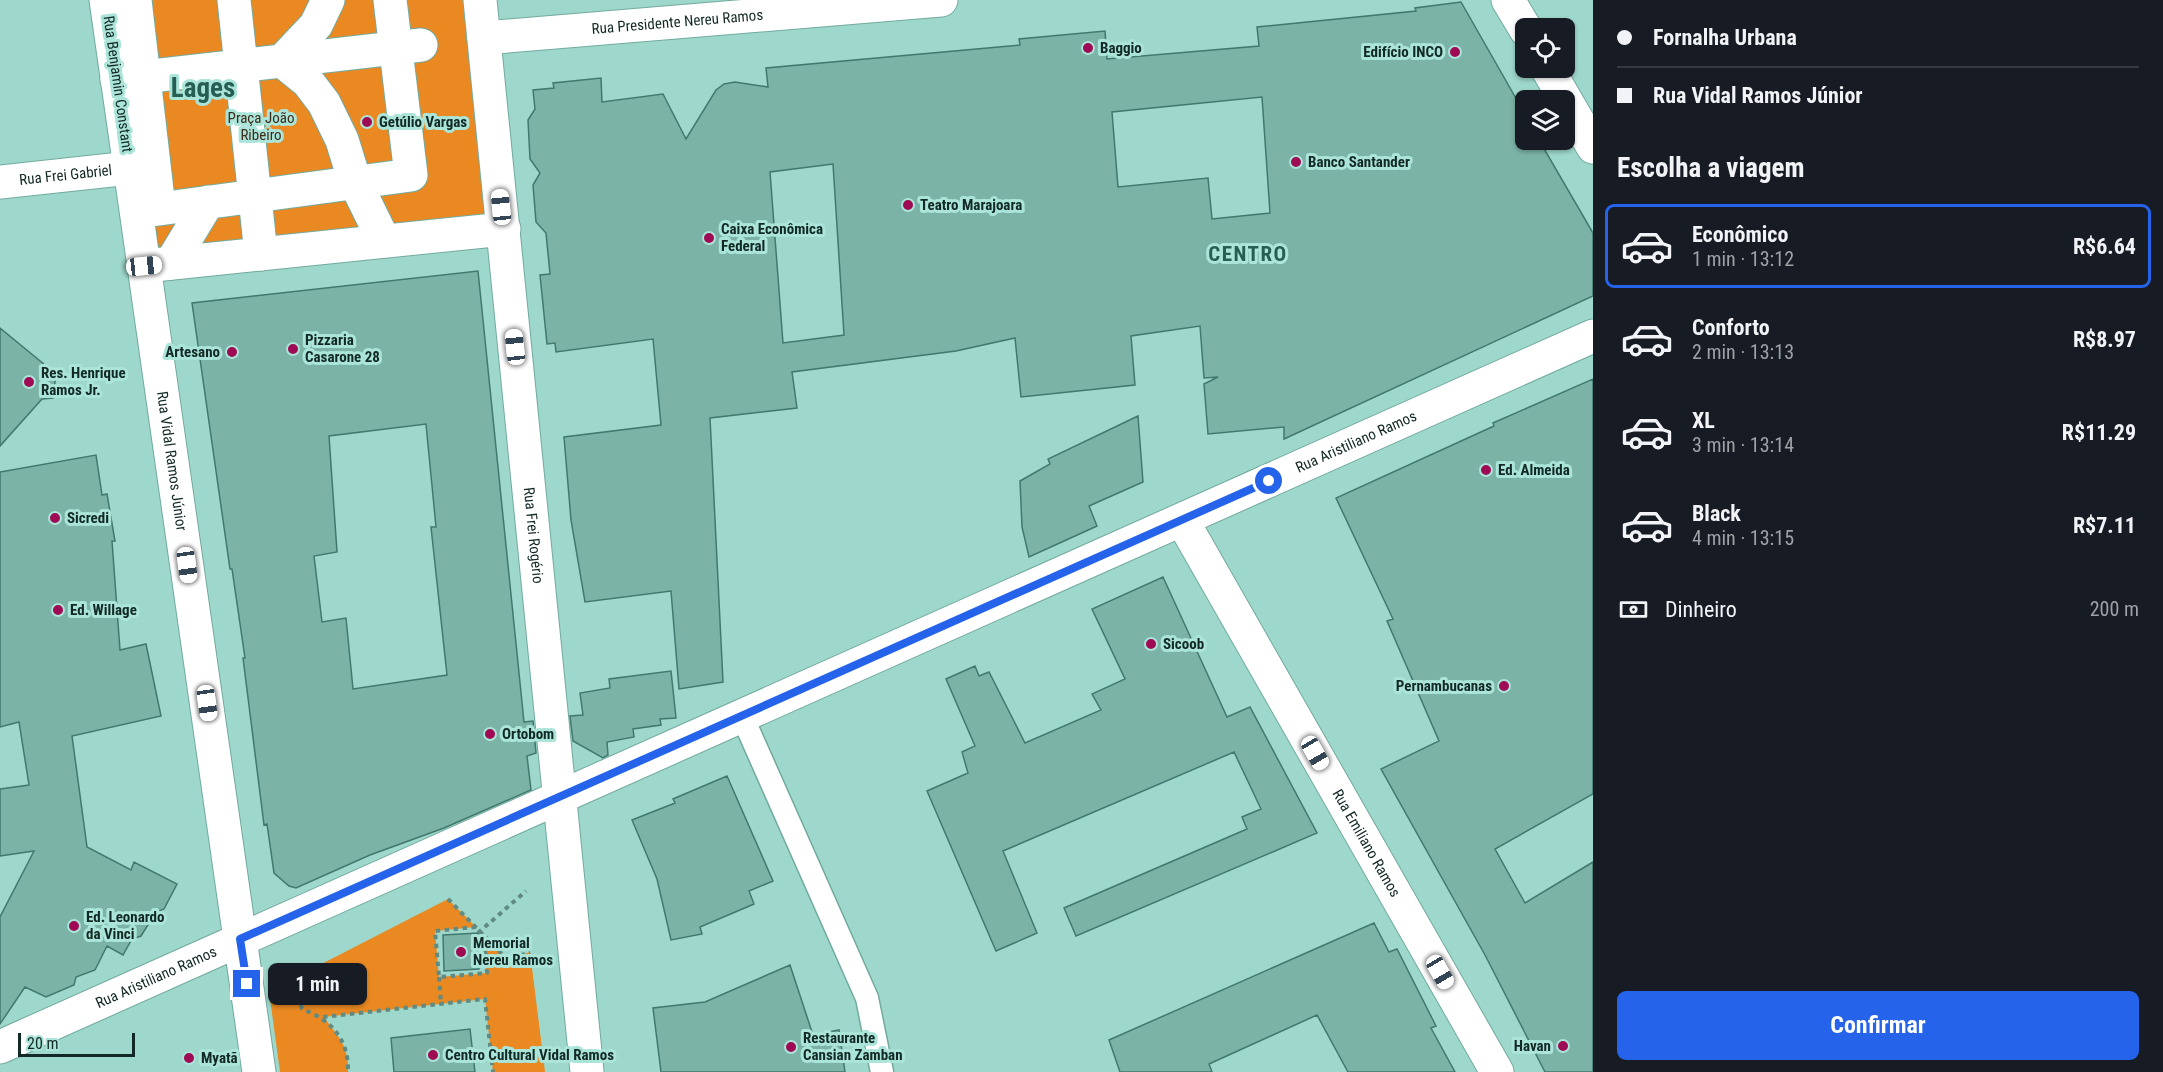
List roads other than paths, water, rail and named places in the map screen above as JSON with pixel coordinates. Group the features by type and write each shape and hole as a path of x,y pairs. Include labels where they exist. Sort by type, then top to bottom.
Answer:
{"street":[{"name":"Rua Benjamin Constant","path":"106,0 130,78 130,168"},
{"path":"135,0 130,78 148,210 421,174 409,47 390,0"},
{"path":"234,0 261,254"},
{"path":"282,61 316,25 328,0"},
{"name":"Rua Frei Rogério","path":"480,0 587,1072"},
{"name":"Rua Presidente Nereu Ramos","path":"484,38 941,0"},
{"path":"1508,0 1519,18"},
{"path":"130,78 409,47"},
{"path":"282,61 308,82 324,103 342,140 355,182 384,241"},
{"path":"1553,78 1593,147"},
{"name":"Rua Frei Gabriel","path":"0,182 130,168"},
{"name":"Rua Vidal Ramos Júnior","path":"130,168 148,210 158,264 240,939 259,1072"},
{"path":"158,264 208,202"},
{"path":"158,264 504,229"},
{"name":"Rua Aristiliano Ramos","path":"0,1047 1593,336"},
{"name":"Rua Emiliano Ramos","path":"1182,520 1497,1072"}],"lane":[{"path":"742,716 867,998 880,1053 882,1072"}],"place":[{"name":"Baggio","path":"1088,48"},
{"name":"Edifício INCO","path":"1455,52"},
{"name":"Getúlio Vargas","path":"367,122"},
{"name":"Banco Santander","path":"1296,162"},
{"name":"Teatro Marajoara","path":"908,205"},
{"name":"Caixa Econômica Federal","path":"709,238"},
{"name":"Pizzaria Casarone 28","path":"293,349"},
{"name":"Artesano","path":"232,352"},
{"name":"Res. Henrique Ramos Jr.","path":"29,382"},
{"name":"Ed. Almeida","path":"1486,470"},
{"name":"Sicredi","path":"55,518"},
{"name":"Ed. Willage","path":"58,610"},
{"name":"Sicoob","path":"1151,644"},
{"name":"Pernambucanas","path":"1504,686"},
{"name":"Ortobom","path":"490,734"},
{"name":"Ed. Leonardo da Vinci","path":"74,926"},
{"name":"Memorial Nereu Ramos","path":"461,952"},
{"name":"Havan","path":"1563,1046"},
{"name":"Restaurante Cansian Zamban","path":"791,1047"},
{"name":"Centro Cultural Vidal Ramos","path":"433,1055"},
{"name":"Myatã","path":"189,1058"}],"district":[{"name":"Lages","path":"203,88"},
{"name":"CENTRO","path":"1248,254"}],"park label":[{"name":"Praça João Ribeiro","path":"261,126"}]}
